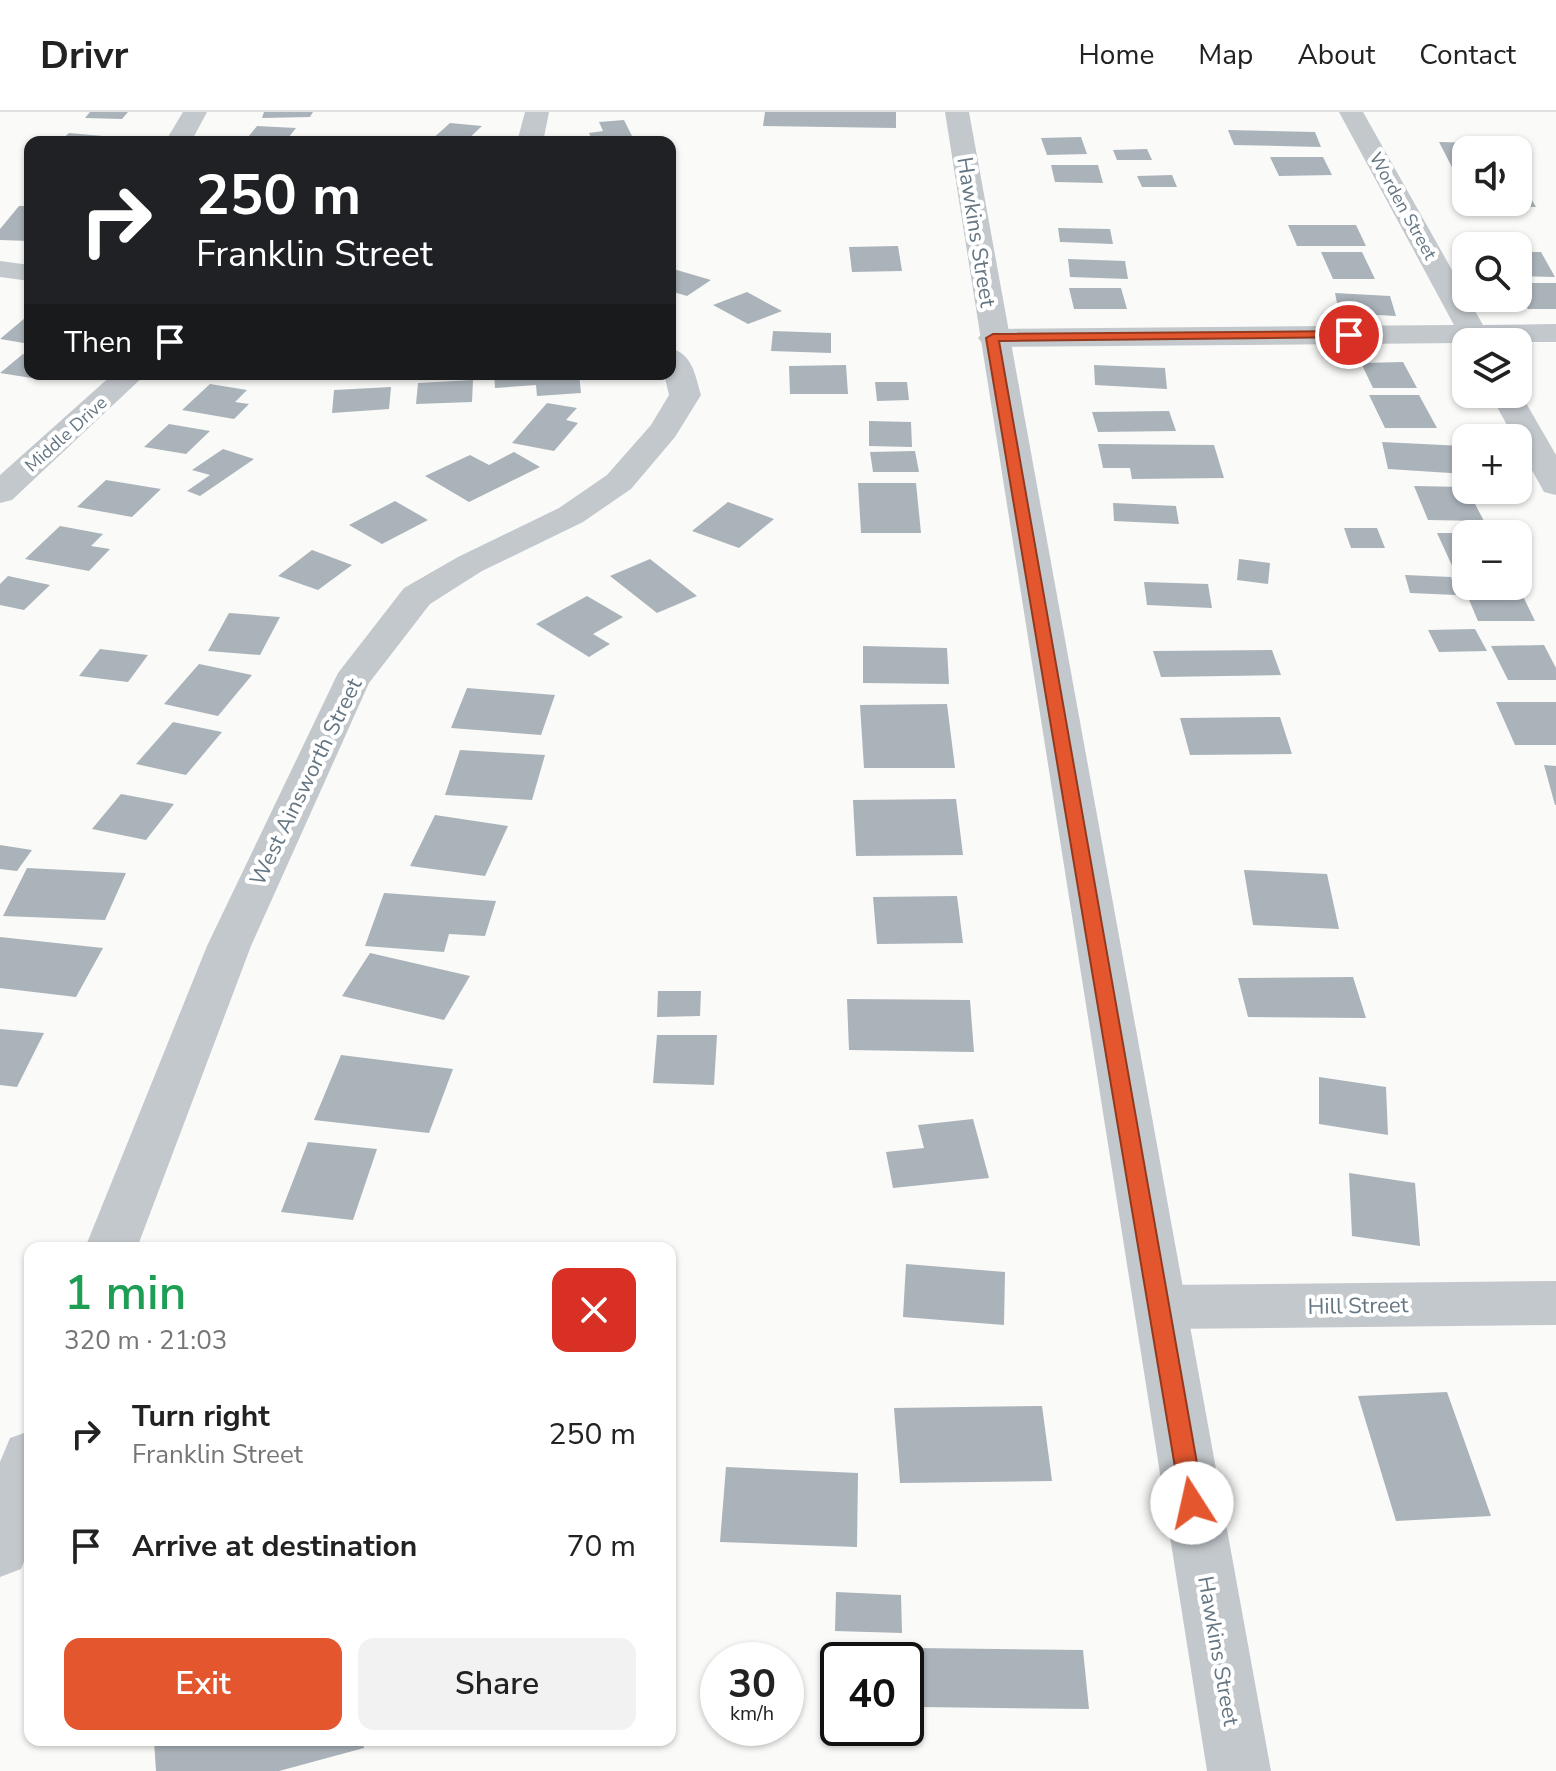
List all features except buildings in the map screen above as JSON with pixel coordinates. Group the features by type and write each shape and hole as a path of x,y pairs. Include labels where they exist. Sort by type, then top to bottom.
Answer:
{"street":[{"path":"181,136 195,112"},
{"path":"531,136 537,112"},
{"name":"Hawkins Street","path":"957,112 1239,1771"},
{"name":"Worden Street","path":"1351,112 1470,328"},
{"path":"0,269 24,272"},
{"path":"1532,334 1556,333"},
{"path":"993,338 1452,338"},
{"name":"West Ainsworth Street","path":"113,1242 229,946 351,681 417,596 470,564 571,515 619,482 664,430 685,395 676,363"},
{"name":"Middle Drive","path":"0,493 124,380"},
{"path":"1514,408 1556,485"},
{"name":"Hill Street","path":"1161,1307 1556,1303"},
{"path":"0,1452 24,1447"},
{"path":"0,1550 24,1475"}],"route":[{"path":"1192,1503 1161,1307 993,338 1349,335"}]}
